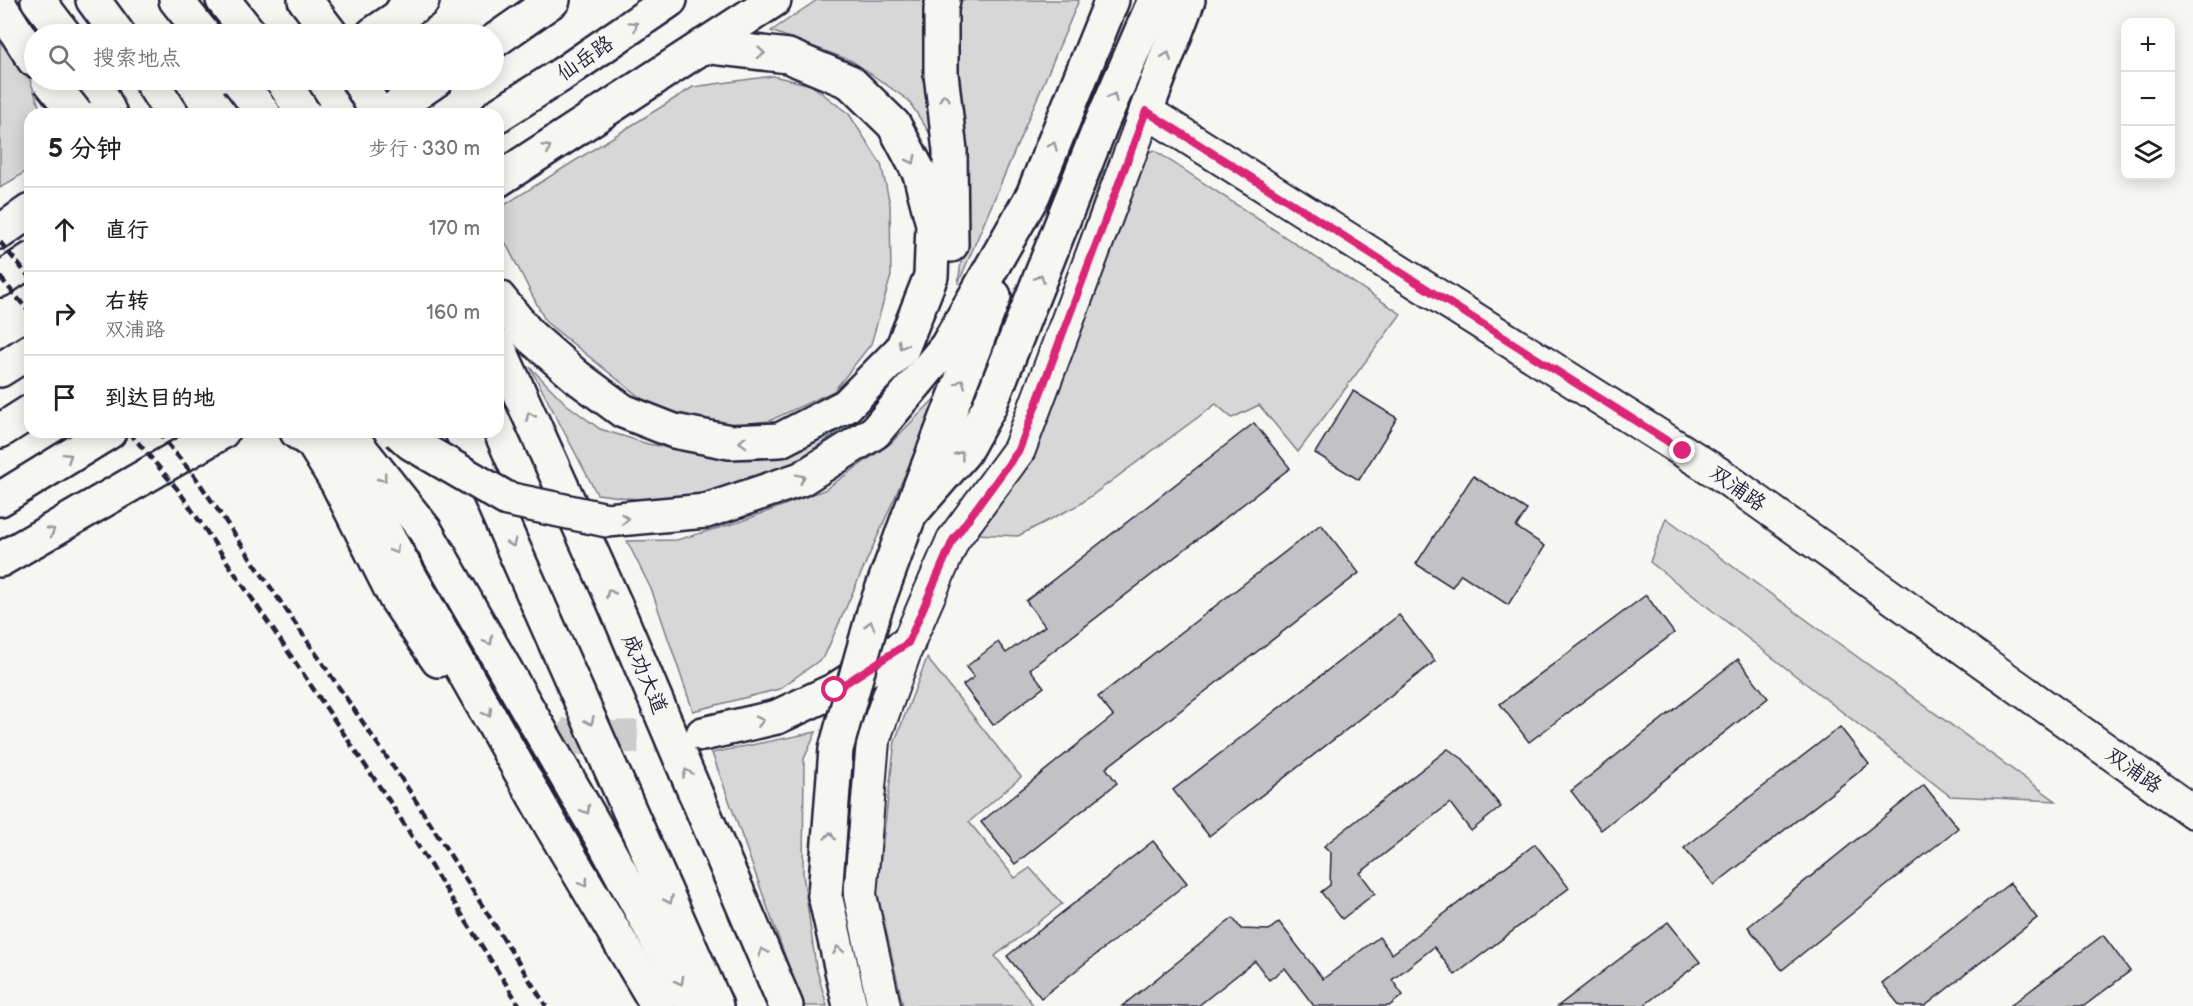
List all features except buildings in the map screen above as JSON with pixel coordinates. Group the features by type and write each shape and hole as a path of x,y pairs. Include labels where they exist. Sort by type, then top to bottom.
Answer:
{"main road":[{"path":"0,0 24,30"},
{"path":"38,0 56,24"},
{"path":"93,0 111,24"},
{"path":"176,0 195,24"},
{"path":"223,0 241,24"},
{"path":"305,0 323,20"},
{"path":"504,33 553,0"},
{"name":"仙岳路","path":"504,111 670,0"},
{"path":"504,176 774,0"},
{"path":"875,432 923,357 942,309 951,241 950,151 941,74 943,0"},
{"path":"850,1006 825,895 836,749 874,612 909,516 1033,195 1112,0"},
{"path":"909,516 964,452 989,407 1102,122 1155,0"},
{"path":"1146,111 1188,0"},
{"path":"0,6 24,44"},
{"path":"504,304 530,336 577,377 622,411 674,431 730,442 780,440 846,406 902,349 931,276 933,224 920,174 894,125 850,82 788,56 703,46"},
{"path":"57,90 70,108"},
{"path":"70,90 74,108"},
{"path":"99,90 107,108"},
{"path":"156,90 168,108"},
{"path":"246,90 259,108"},
{"path":"288,90 300,108"},
{"path":"261,108 289,90"},
{"path":"364,90 374,108"},
{"path":"395,108 421,90"},
{"path":"406,438 507,499 607,520 706,511 801,479 875,432 947,346 1033,195"},
{"path":"0,232 24,215"},
{"path":"0,280 24,264"},
{"path":"0,370 24,355"},
{"name":"成功大道","path":"504,359 614,602 786,1006"},
{"path":"0,431 24,416"},
{"path":"0,499 99,438"},
{"path":"0,560 212,438"},
{"path":"306,438 313,443 337,482 395,597 449,661"},
{"path":"319,438 383,529 449,661 658,1006"},
{"path":"352,438 425,530 604,842 693,1006"},
{"path":"465,438 716,1006"},
{"path":"703,734 777,717 835,690 908,643"}],"street":[{"path":"884,1006 860,895 873,741 908,643 953,540 1019,450 1146,111"},
{"name":"双浦路","path":"1146,111 1718,474 2193,812"}],"shaded area":[{"path":"817,0 1079,0 958,284 967,220 948,161 908,100 852,61 771,31"},
{"path":"0,37 24,70 24,90 34,90 40,108 24,108 24,173 0,188"},
{"path":"773,76 811,85 849,114 881,164 890,204 891,276 871,344 834,391 769,421 714,427 647,403 546,322 504,240 504,205 693,87"},
{"path":"1154,150 1401,314 1298,452 1259,405 1232,418 1216,404 1080,504 1018,536 975,534 1104,170"},
{"path":"530,367 566,404 600,429 648,444 710,455 786,454 856,419 789,466 722,490 652,501 597,494"},
{"path":"942,391 824,657 779,689 693,711 652,591 627,541 677,540 742,521 824,490 890,444"},
{"path":"1666,518 2056,801 1950,796 1650,562"},
{"path":"927,658 1021,777 969,822 1015,878 1030,868 1062,904 995,956 1034,1006 903,1006 877,890 895,741"},
{"path":"816,732 804,759 803,874 816,967 827,1006 803,1006 712,753"}],"tunnel":[{"path":"471,689 492,708 573,739 697,734"}],"railway":[{"path":"0,242 24,271"},
{"path":"0,277 24,306"},
{"path":"134,438 179,491 388,799 520,1006"},
{"path":"163,438 196,478 407,787 546,1006"}],"route":[{"path":"835,690 908,643 953,540 1019,450 1146,111 1683,451"}]}
